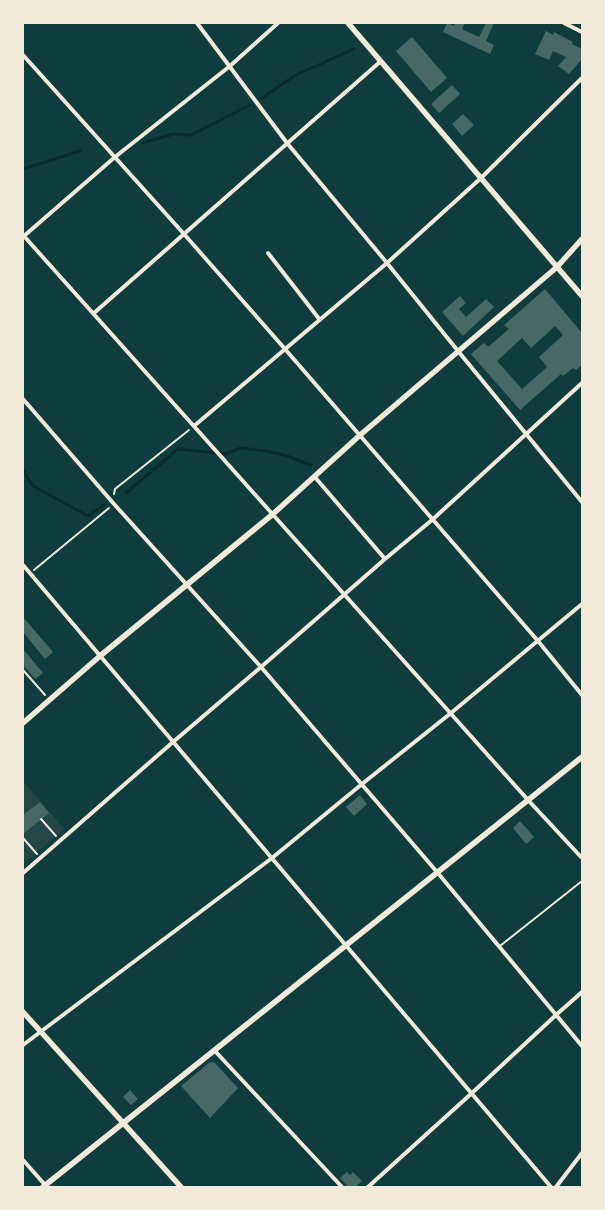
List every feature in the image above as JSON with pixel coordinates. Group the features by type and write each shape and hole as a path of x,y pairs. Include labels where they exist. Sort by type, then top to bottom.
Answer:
{"street":[{"path":"197,23 287,143 582,502"},
{"path":"278,23 230,66 115,157 24,235 344,595 582,858"},
{"path":"348,23 582,296"},
{"path":"564,23 582,32"},
{"path":"23,55 285,349 538,641 582,695"},
{"path":"94,313 381,61"},
{"path":"194,426 387,263 481,178 582,78"},
{"path":"23,723 100,656 273,514 359,436 557,267 582,239"},
{"path":"268,253 320,320"},
{"path":"23,873 432,520 582,383"},
{"path":"23,399 362,784 582,1046"},
{"path":"314,476 385,559"},
{"path":"23,565 551,1187"},
{"path":"23,1045 272,858 451,713 582,604"},
{"path":"23,1160 45,1186 582,757"},
{"path":"368,1187 582,992"},
{"path":"23,1012 181,1187"},
{"path":"214,1050 342,1187"},
{"path":"556,1187 582,1153"}],"lane":[{"path":"499,946 582,881"}],"path":[{"path":"23,670 49,700"},
{"path":"41,819 60,840"},
{"path":"23,838 40,858"}],"shaded area":[{"path":"23,781 64,829 23,864"}],"building":[{"path":"447,23 454,26 455,23 465,23 462,29 479,37 486,23 494,23 486,41 494,45 490,54 443,32"},
{"path":"546,31 553,35 554,32 573,42 572,44 582,49 582,59 569,74 558,66 566,57 553,51 549,60 535,54"},
{"path":"412,37 447,78 431,92 396,51"},
{"path":"452,85 460,94 439,113 431,104"},
{"path":"463,114 474,125 462,136 452,124"},
{"path":"545,289 582,333 582,365 576,370 573,368 563,376 561,374 520,410 471,354 484,343 488,347 509,329 504,325","holes":["555,326 563,335 539,357 547,367 522,389 497,361 522,338 531,348"]},
{"path":"460,296 466,303 459,309 466,317 486,299 494,307 463,336 442,312"},
{"path":"23,617 53,652 45,659 23,632"},
{"path":"23,649 43,673 35,679 23,665"},
{"path":"360,795 367,804 354,816 346,807"},
{"path":"40,802 49,813 23,834 23,815"},
{"path":"520,821 534,837 526,844 513,828"},
{"path":"210,1062 214,1062 238,1088 210,1118 181,1086"},
{"path":"130,1090 138,1099 131,1105 123,1097"},
{"path":"347,1172 350,1175 353,1172 362,1181 355,1187 348,1187 340,1178"}],"waterway":[{"path":"261,99 294,76 354,49"},
{"path":"143,143 173,134 191,135 250,105"},
{"path":"23,169 80,151"},
{"path":"126,493 178,449 225,454 241,448 267,451 287,456 311,465"},
{"path":"23,470 33,486 88,516 106,503"}]}
